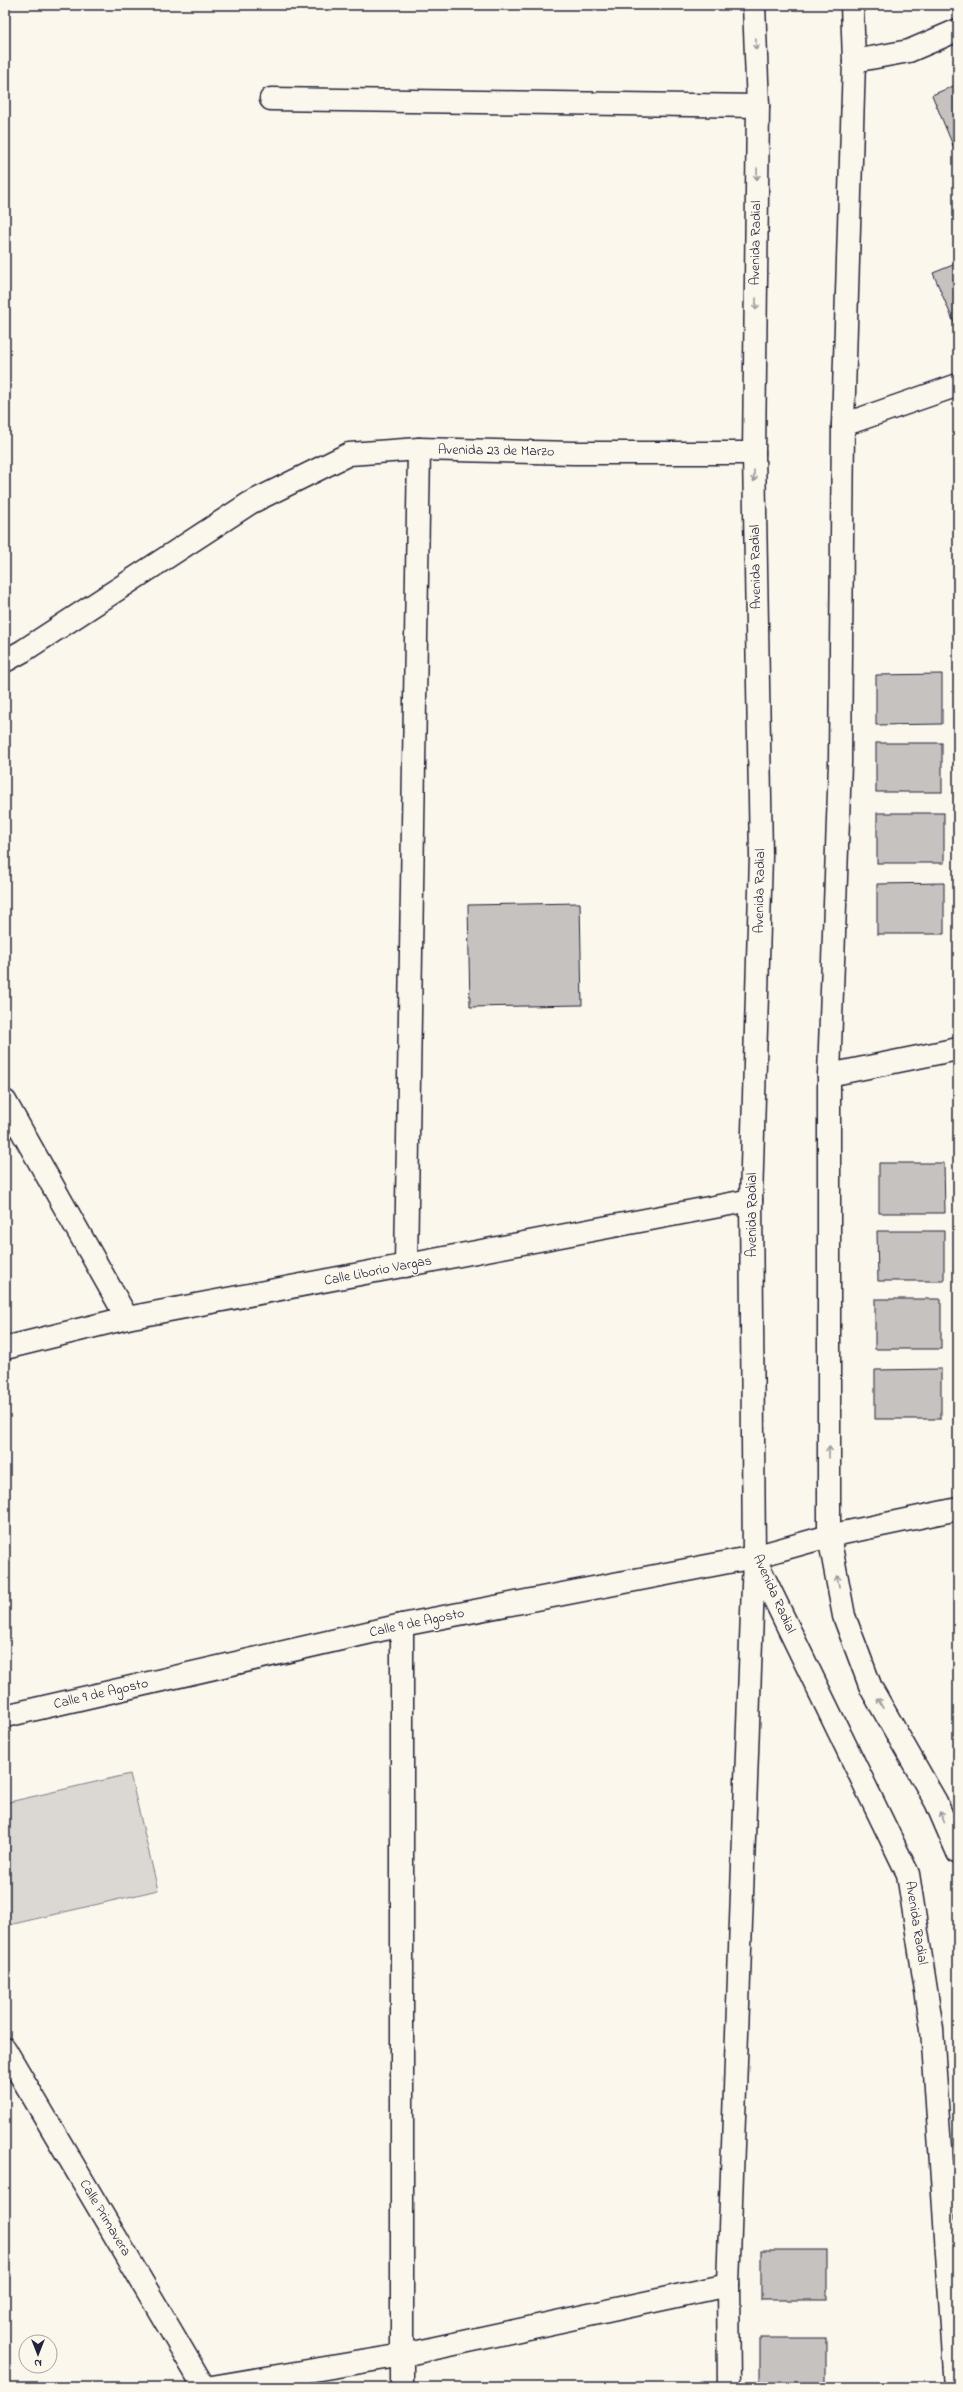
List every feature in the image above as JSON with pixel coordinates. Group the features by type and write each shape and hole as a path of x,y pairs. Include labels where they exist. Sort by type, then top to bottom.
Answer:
{"street":[{"name":"Avenida Radial","path":"754,5 758,106 754,453 761,856 751,1200 754,1557 908,1874 932,2029 956,2387"},
{"path":"852,5 854,61 843,425 840,763 829,1075 829,1536 844,1616 871,1688 936,1802 958,1853"},
{"path":"854,61 909,51 958,30"},
{"path":"271,99 758,106"},
{"path":"843,425 958,385"},
{"path":"406,1266 419,449"},
{"name":"Avenida 23 de Marzo","path":"5,661 30,647 250,503 349,454 419,449 574,453 754,453"},
{"path":"829,1075 958,1049"},
{"path":"5,1101 127,1318"},
{"name":"Calle Liborio Vargas","path":"5,1348 127,1318 751,1200"},
{"name":"Calle 9 de Agosto","path":"5,1716 402,1625 754,1557 829,1536 958,1509"},
{"path":"729,2387 728,2285 754,1557"},
{"path":"402,1625 402,2387"},
{"name":"Calle Primavera","path":"5,2049 204,2387"},
{"path":"212,2387 403,2355 728,2285"}],"shaded area":[{"path":"130,1774 158,1890 5,1926 5,1803"}],"building":[{"path":"958,84 958,155 957,155 932,95"},
{"path":"958,263 958,332 933,273"},
{"path":"942,674 942,724 876,725 876,675"},
{"path":"876,743 942,743 942,792 876,792"},
{"path":"877,813 944,813 944,863 877,863"},
{"path":"944,883 944,934 877,934 877,884"},
{"path":"580,903 582,1005 470,1007 468,905"},
{"path":"879,1163 944,1163 945,1213 879,1213"},
{"path":"877,1231 944,1231 944,1281 878,1281"},
{"path":"875,1299 941,1299 941,1349 875,1349"},
{"path":"941,1369 941,1419 875,1419 875,1370"},
{"path":"761,2250 827,2250 827,2300 761,2300"},
{"path":"760,2338 826,2338 826,2387 760,2387"}]}
